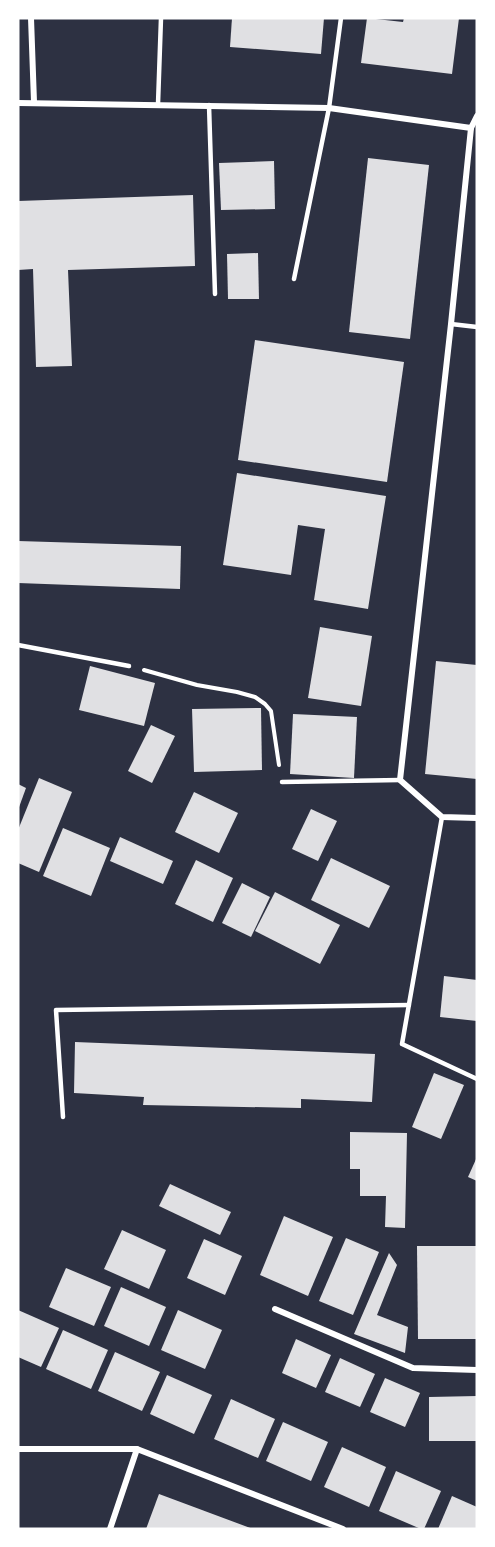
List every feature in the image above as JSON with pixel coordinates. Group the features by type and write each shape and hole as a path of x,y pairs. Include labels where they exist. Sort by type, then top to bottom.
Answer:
{"street":[{"path":"30,18 34,102"},
{"path":"18,103 329,108 471,128"},
{"path":"477,116 471,128 452,324 400,780 442,817 477,818"},
{"path":"274,1309 413,1368 477,1370"},
{"path":"18,1449 137,1449 343,1529"},
{"path":"110,1529 137,1449"}],"lane":[{"path":"294,279 329,108 340,18"},
{"path":"158,104 162,19"},
{"path":"209,105 215,294"},
{"path":"452,324 477,327"},
{"path":"18,645 129,666"},
{"path":"282,782 400,780"},
{"path":"442,817 402,1044 477,1079"},
{"path":"63,1117 56,1010 409,1005"}],"path":[{"path":"129,666 197,685 255,697 265,704 271,711 282,782"}],"building":[{"path":"232,18 324,18 321,54 230,47"},
{"path":"367,18 403,22 404,18 459,18 452,74 361,63"},
{"path":"368,158 429,165 410,339 349,332"},
{"path":"274,161 275,209 221,210 219,163"},
{"path":"193,195 195,266 68,270 72,366 36,367 33,269 18,270 18,201"},
{"path":"258,253 259,299 228,299 227,254"},
{"path":"255,340 404,362 387,482 238,460"},
{"path":"237,473 386,496 368,609 314,600 325,529 298,525 291,575 223,565"},
{"path":"18,541 181,546 180,589 18,583"},
{"path":"320,627 372,636 361,706 308,698"},
{"path":"436,661 477,665 477,779 425,774"},
{"path":"90,666 155,683 144,726 79,710"},
{"path":"261,708 262,770 194,772 192,709"},
{"path":"293,714 357,717 354,778 290,774"},
{"path":"151,725 175,736 152,783 128,771"},
{"path":"39,778 72,792 39,872 18,863 18,830"},
{"path":"18,784 26,788 18,810"},
{"path":"194,792 238,813 219,853 175,832"},
{"path":"311,809 337,821 318,861 292,849"},
{"path":"63,828 110,848 91,896 43,876"},
{"path":"120,837 173,861 163,884 110,861"},
{"path":"331,858 390,886 369,928 311,900"},
{"path":"196,860 233,878 213,922 175,904"},
{"path":"242,883 270,897 251,937 222,923"},
{"path":"275,892 340,925 320,964 255,931"},
{"path":"444,976 477,980 477,1021 440,1017"},
{"path":"75,1042 375,1054 372,1102 301,1099 301,1108 143,1105 144,1097 74,1093"},
{"path":"434,1073 464,1085 441,1139 412,1127"},
{"path":"350,1132 407,1133 405,1228 385,1227 386,1196 360,1196 360,1169 350,1169"},
{"path":"477,1157 477,1181 468,1177"},
{"path":"170,1184 231,1212 220,1235 159,1206"},
{"path":"284,1216 333,1237 308,1296 260,1275"},
{"path":"122,1230 166,1250 149,1289 104,1269"},
{"path":"346,1238 379,1252 353,1315 319,1301"},
{"path":"204,1239 242,1256 225,1295 187,1278"},
{"path":"417,1246 477,1246 477,1339 418,1339"},
{"path":"389,1253 397,1265 377,1315 408,1327 405,1353 354,1334"},
{"path":"66,1268 111,1287 94,1326 49,1307"},
{"path":"121,1287 166,1307 149,1346 104,1326"},
{"path":"18,1310 59,1328 41,1367 18,1357"},
{"path":"178,1310 222,1330 205,1369 161,1350"},
{"path":"63,1330 108,1350 91,1389 46,1369"},
{"path":"296,1339 331,1355 316,1388 282,1373"},
{"path":"115,1352 160,1372 142,1411 98,1391"},
{"path":"340,1358 375,1374 360,1407 325,1392"},
{"path":"167,1375 212,1395 194,1434 150,1414"},
{"path":"385,1378 420,1393 405,1427 370,1412"},
{"path":"477,1396 477,1441 429,1441 429,1397"},
{"path":"231,1399 275,1419 258,1458 214,1439"},
{"path":"283,1422 328,1442 311,1481 266,1461"},
{"path":"342,1447 386,1467 369,1507 324,1487"},
{"path":"396,1471 441,1491 424,1529 379,1511"},
{"path":"159,1494 253,1529 146,1529"},
{"path":"452,1496 477,1507 477,1529 438,1529"}]}
